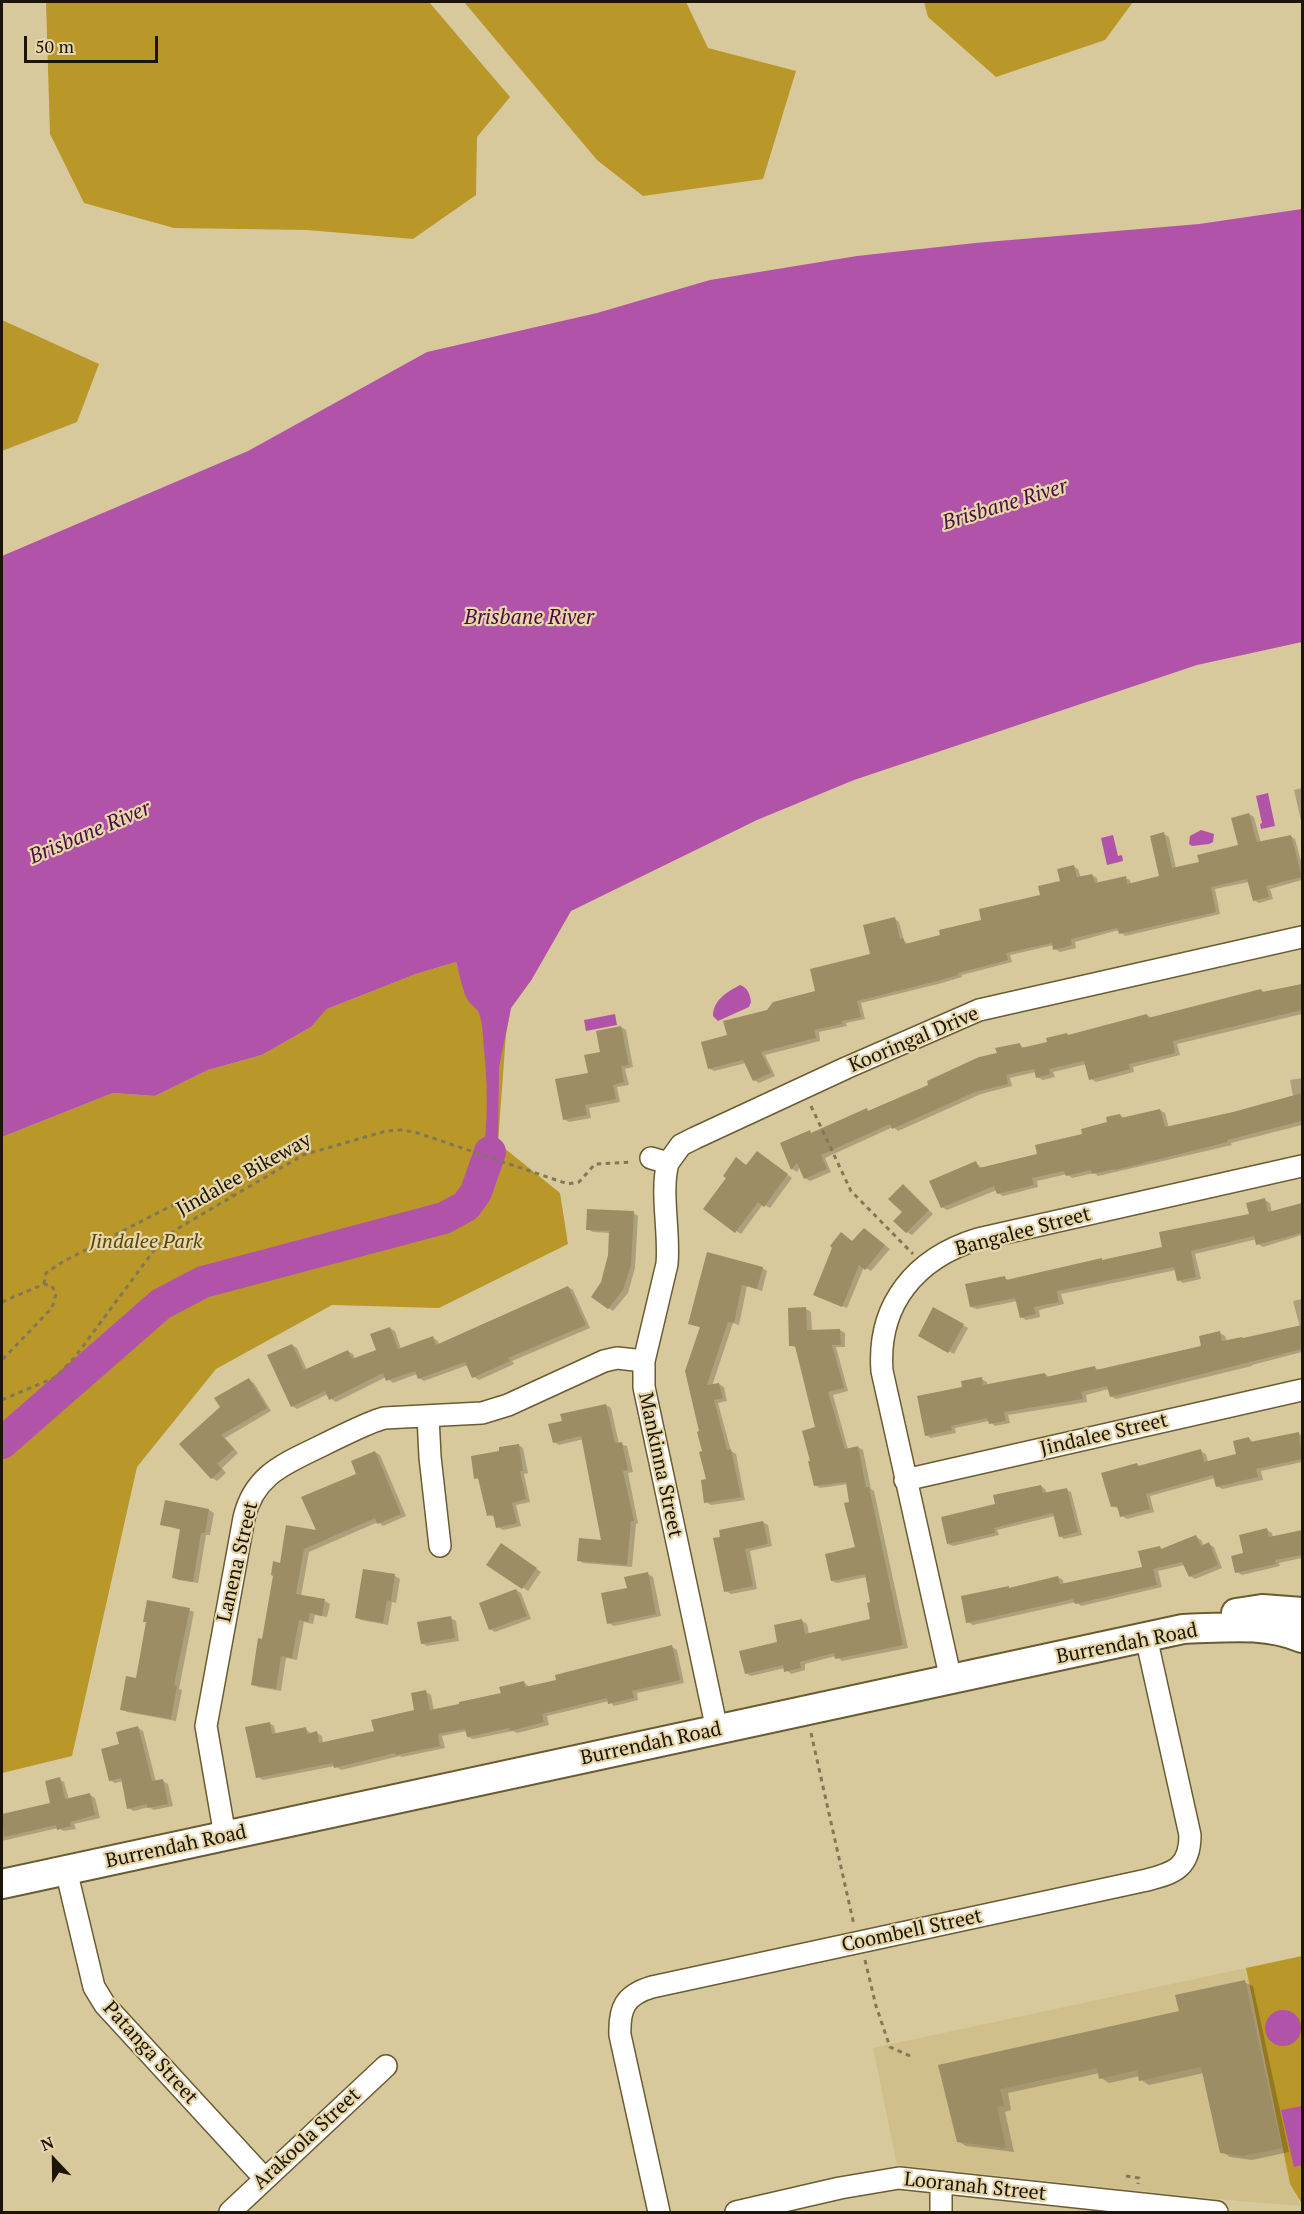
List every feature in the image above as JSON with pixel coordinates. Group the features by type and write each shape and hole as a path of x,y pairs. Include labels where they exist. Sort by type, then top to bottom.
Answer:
{"street":[{"name":"Kooringal Drive","path":"659,1160 688,1142 805,1087 980,1010 1302,937"},
{"name":"Mankinna Street","path":"659,1160 666,1176 668,1250 667,1264 644,1361 645,1400 717,1730"},
{"name":"Bangalee Street","path":"951,1680 884,1384 882,1345 887,1322 898,1297 909,1281 924,1266 947,1251 978,1239 1302,1166"},
{"name":"Lanena Street","path":"225,1836 206,1726 248,1503 264,1479 292,1459 375,1420 482,1413 508,1405 604,1361 617,1358 644,1361"},
{"name":"Jindalee Street","path":"905,1480 1302,1390"},
{"path":"428,1416 440,1545"},
{"path":"1183,1629 1262,1609 1302,1612"},
{"name":"Burrendah Road","path":"2,1884 1183,1629 1254,1627 1287,1631 1302,1638"},
{"name":"Coombell Street","path":"659,2212 620,2036 620,2019 624,2005 634,1994 652,1987 1148,1880 1167,1875 1180,1867 1188,1853 1190,1835 1146,1637"},
{"name":"Patanga Street","path":"66,1870 94,1988 105,2005 265,2179"},
{"name":"Arakoola Street","path":"230,2212 386,2066"},
{"name":"Looranah Street","path":"736,2212 840,2188 899,2178 1135,2200 1217,2212"},
{"path":"941,2212 942,2183"}],"path":[{"path":"805,1087 851,1191 924,1266"},
{"name":"Jindalee Bikeway","path":"2,1400 56,1377 75,1357 165,1238 303,1155 386,1131 403,1130 568,1184 579,1182 595,1164 659,1160"},
{"path":"44,1284 46,1273 64,1261 183,1200 219,1191 236,1196"},
{"path":"2,1302 44,1284 54,1289 55,1299 52,1308 2,1360"},
{"path":"806,1710 853,1918"},
{"path":"865,1958 876,2006 890,2047 909,2056"},
{"path":"1126,2176 1138,2178 1135,2200"}],"shaded area":[{"path":"1246,1968 1290,2184 1302,2206 897,2165 873,2048"}],"green space":[{"path":"46,2 429,2 510,97 477,137 476,195 413,239 307,230 174,228 84,203 50,134"},
{"path":"464,2 686,2 708,48 796,71 763,179 643,196 597,160"},
{"path":"924,2 1133,2 1105,40 996,77 928,17"},
{"path":"2,320 99,364 77,422 2,451"},
{"name":"Jindalee Park","path":"456,962 469,1001 532,979 511,1008 506,1034 498,1143 560,1193 568,1244 439,1308 332,1305 216,1369 137,1467 72,1756 2,1773 2,1137 113,1093 155,1096 208,1070 262,1055 311,1027 327,1009 416,974"},
{"path":"1302,1956 1302,2204 1290,2184 1246,1968"}],"water":[{"name":"Brisbane River","path":"1302,209 1302,642 1197,665 854,780 757,820 571,911 532,979 511,1008 499,1067 498,1143 491,1167 476,1192 483,1157 486,1121 487,1085 483,1032 479,1013 467,998 456,962 416,974 327,1009 311,1027 262,1055 208,1070 155,1096 113,1093 2,1137 2,556 248,451 427,352 597,313 710,280 857,256 975,243 1199,224"},
{"path":"1268,793 1275,826 1261,829 1260,824 1262,823 1256,796"},
{"path":"1201,830 1214,834 1213,842 1192,846 1189,844 1190,836"},
{"path":"1113,835 1118,856 1122,855 1123,861 1107,865 1101,838"},
{"path":"740,985 749,994 751,1002 749,1007 718,1021 713,1016 715,1005"},
{"path":"615,1014 617,1025 586,1031 584,1020"},
{"path":"1283,2010 1295,2016 1301,2028 1295,2040 1283,2046 1271,2040 1265,2028 1271,2016"},
{"path":"1302,2106 1302,2165 1294,2167 1281,2110"}],"building":[{"path":"1249,813 1257,842 1291,835 1302,877 1266,886 1269,897 1253,901 1247,879 1211,887 1216,912 1119,934 1117,928 1071,939 1072,945 1053,950 1052,943 1006,953 1008,960 857,1001 861,1017 814,1030 816,1038 761,1052 771,1073 753,1081 743,1060 708,1069 701,1042 727,1035 723,1021 767,1010 773,1002 815,991 810,969 870,954 863,925 895,917 900,939 903,938 905,944 940,935 939,930 981,920 979,909 1040,895 1038,886 1060,881 1057,869 1074,865 1077,877 1092,874 1095,883 1126,876 1127,884 1159,876 1150,836 1164,832 1172,868 1199,862 1197,855 1238,845 1231,818"},
{"path":"1302,984 1302,1010 1173,1041 1175,1053 1129,1064 1130,1069 1089,1080 1084,1061 1049,1069 1050,1074 1036,1078 1034,1069 1006,1075 1008,1084 975,1092 892,1129 890,1124 821,1155 827,1169 804,1179 797,1163 791,1170 780,1143 810,1130 811,1133 867,1108 868,1111 928,1085 927,1081 979,1057 997,1053 995,1048 1020,1043 1021,1048 1047,1042 1046,1038 1067,1033 1068,1035 1147,1014 1148,1018 1261,989 1262,992"},
{"path":"621,1026 629,1065 621,1066 624,1082 613,1085 616,1099 585,1105 587,1115 563,1120 555,1079 588,1073 584,1055 600,1052 596,1031"},
{"path":"1302,1093 1302,1121 1115,1170 1092,1174 1091,1170 1066,1176 1064,1171 1032,1178 1034,1185 997,1194 994,1186 941,1208 929,1181 976,1161 979,1168 1037,1154 1035,1145 1082,1134 1081,1129 1107,1122 1106,1117 1120,1114 1121,1118 1160,1109 1165,1127 1233,1112"},
{"path":"757,1151 788,1174 764,1207 758,1202 735,1233 703,1209 726,1178 723,1176 736,1157 746,1165"},
{"path":"903,1184 929,1210 906,1233 893,1221 902,1212 888,1199"},
{"path":"1265,1198 1268,1212 1302,1203 1302,1233 1256,1245 1254,1236 1191,1251 1196,1277 1177,1281 1174,1267 1057,1291 1059,1302 1034,1307 1036,1314 1020,1318 1015,1298 970,1307 965,1284 1005,1276 1006,1280 1162,1247 1159,1232 1249,1214 1246,1203"},
{"path":"587,1209 634,1211 631,1265 623,1290 608,1309 591,1297 601,1282 608,1255 609,1231 586,1230"},
{"path":"864,1228 885,1245 865,1270 859,1265 842,1307 813,1295 832,1248 830,1246 841,1232 852,1241"},
{"path":"707,1252 763,1267 757,1289 742,1285 734,1323 728,1322 707,1385 719,1383 723,1398 714,1400 727,1450 731,1449 741,1497 704,1503 701,1480 706,1479 699,1452 702,1451 685,1371 700,1327 688,1324"},
{"path":"568,1286 586,1325 508,1358 510,1361 472,1378 465,1362 418,1379 415,1371 386,1381 383,1373 329,1400 325,1391 291,1407 267,1355 292,1344 304,1370 348,1350 352,1359 376,1350 370,1334 390,1327 398,1349 433,1336 436,1345"},
{"path":"806,1307 807,1330 840,1329 841,1345 832,1345 844,1388 828,1392 845,1449 858,1446 903,1645 835,1659 834,1653 800,1662 801,1668 784,1672 783,1665 745,1674 739,1651 777,1642 774,1625 802,1619 805,1634 870,1619 867,1603 870,1602 865,1574 831,1581 825,1554 855,1547 844,1503 849,1502 846,1482 814,1486 808,1461 810,1461 802,1431 815,1427 795,1346 789,1346 788,1308"},
{"path":"933,1307 964,1324 948,1353 918,1336"},
{"path":"1302,1325 1302,1349 1110,1397 1107,1386 1081,1392 1083,1399 1004,1412 1006,1421 989,1424 987,1418 951,1426 952,1430 925,1436 917,1396 962,1387 961,1381 982,1377 983,1385 1045,1373 1046,1377 1095,1366 1096,1370 1201,1346 1199,1336 1220,1331 1222,1341"},
{"path":"249,1378 267,1408 221,1435 234,1449 217,1464 222,1469 211,1479 179,1444 220,1407 214,1398"},
{"path":"606,1404 615,1443 622,1442 628,1470 623,1471 634,1521 631,1521 627,1565 577,1561 579,1538 601,1540 581,1436 553,1443 548,1424 562,1421 560,1414"},
{"path":"1299,1432 1302,1459 1256,1469 1258,1477 1216,1487 1213,1475 1146,1494 1150,1509 1120,1517 1117,1506 1111,1507 1101,1473 1137,1463 1138,1466 1201,1449 1204,1462 1236,1454 1233,1441 1249,1437 1250,1442"},
{"path":"519,1444 523,1471 520,1471 526,1499 512,1503 517,1523 496,1528 493,1514 487,1516 478,1478 474,1479 471,1456 499,1451 499,1447"},
{"path":"375,1451 401,1514 377,1524 375,1518 304,1549 296,1594 325,1599 322,1616 310,1613 308,1622 299,1620 292,1658 281,1656 276,1689 251,1685 258,1638 262,1639 273,1576 271,1575 273,1561 280,1563 286,1525 316,1530 301,1497 356,1474 351,1461"},
{"path":"1041,1485 1043,1493 1067,1488 1078,1532 1059,1537 1053,1513 994,1528 995,1533 947,1544 941,1517 995,1504 993,1495"},
{"path":"165,1500 209,1509 205,1533 201,1533 193,1582 172,1578 180,1529 160,1525"},
{"path":"763,1521 768,1544 745,1549 753,1586 724,1592 713,1538 720,1537 719,1530"},
{"path":"1267,1528 1269,1537 1302,1530 1302,1555 1275,1560 1276,1564 1235,1573 1231,1556 1243,1553 1239,1535"},
{"path":"1196,1535 1201,1546 1209,1542 1218,1565 1189,1577 1182,1562 1153,1569 1157,1585 1075,1604 1073,1599 966,1623 961,1596 1009,1586 1009,1588 1058,1576 1060,1584 1142,1567 1138,1551 1160,1546 1161,1549"},
{"path":"501,1543 537,1568 522,1589 486,1565"},
{"path":"363,1569 395,1574 391,1601 387,1600 383,1623 355,1618"},
{"path":"648,1572 656,1614 607,1624 601,1593 627,1588 624,1577"},
{"path":"516,1589 527,1616 489,1630 479,1603"},
{"path":"147,1600 190,1608 174,1685 177,1686 171,1719 120,1710 126,1676 136,1678 146,1622 143,1622"},
{"path":"451,1616 455,1638 421,1644 417,1622"},
{"path":"672,1645 680,1680 632,1691 634,1698 608,1704 607,1698 542,1714 544,1722 510,1731 509,1728 467,1737 465,1729 438,1734 440,1746 396,1755 395,1753 334,1768 333,1763 256,1778 245,1727 270,1722 272,1734 306,1727 307,1734 317,1731 319,1743 374,1731 371,1720 414,1710 411,1693 426,1690 430,1710 501,1693 499,1687 524,1681 525,1687 556,1680 555,1675"},
{"path":"138,1726 152,1781 163,1779 168,1804 147,1808 147,1804 127,1809 121,1778 109,1781 101,1749 119,1744 116,1732"},
{"path":"60,1777 65,1799 90,1793 95,1815 70,1822 71,1826 57,1830 56,1825 4,1837 2,1814 50,1803 45,1781"},
{"path":"1245,1980 1282,2148 1243,2156 1220,2153 1201,2067 1139,2081 1137,2070 1099,2079 1097,2068 1000,2089 1004,2106 997,2107 1006,2148 957,2142 938,2065 1179,2011 1175,1995"}],"waterway":[{"path":"2,1443 161,1304 203,1282 444,1218 466,1206 476,1192 490,1152"}]}
